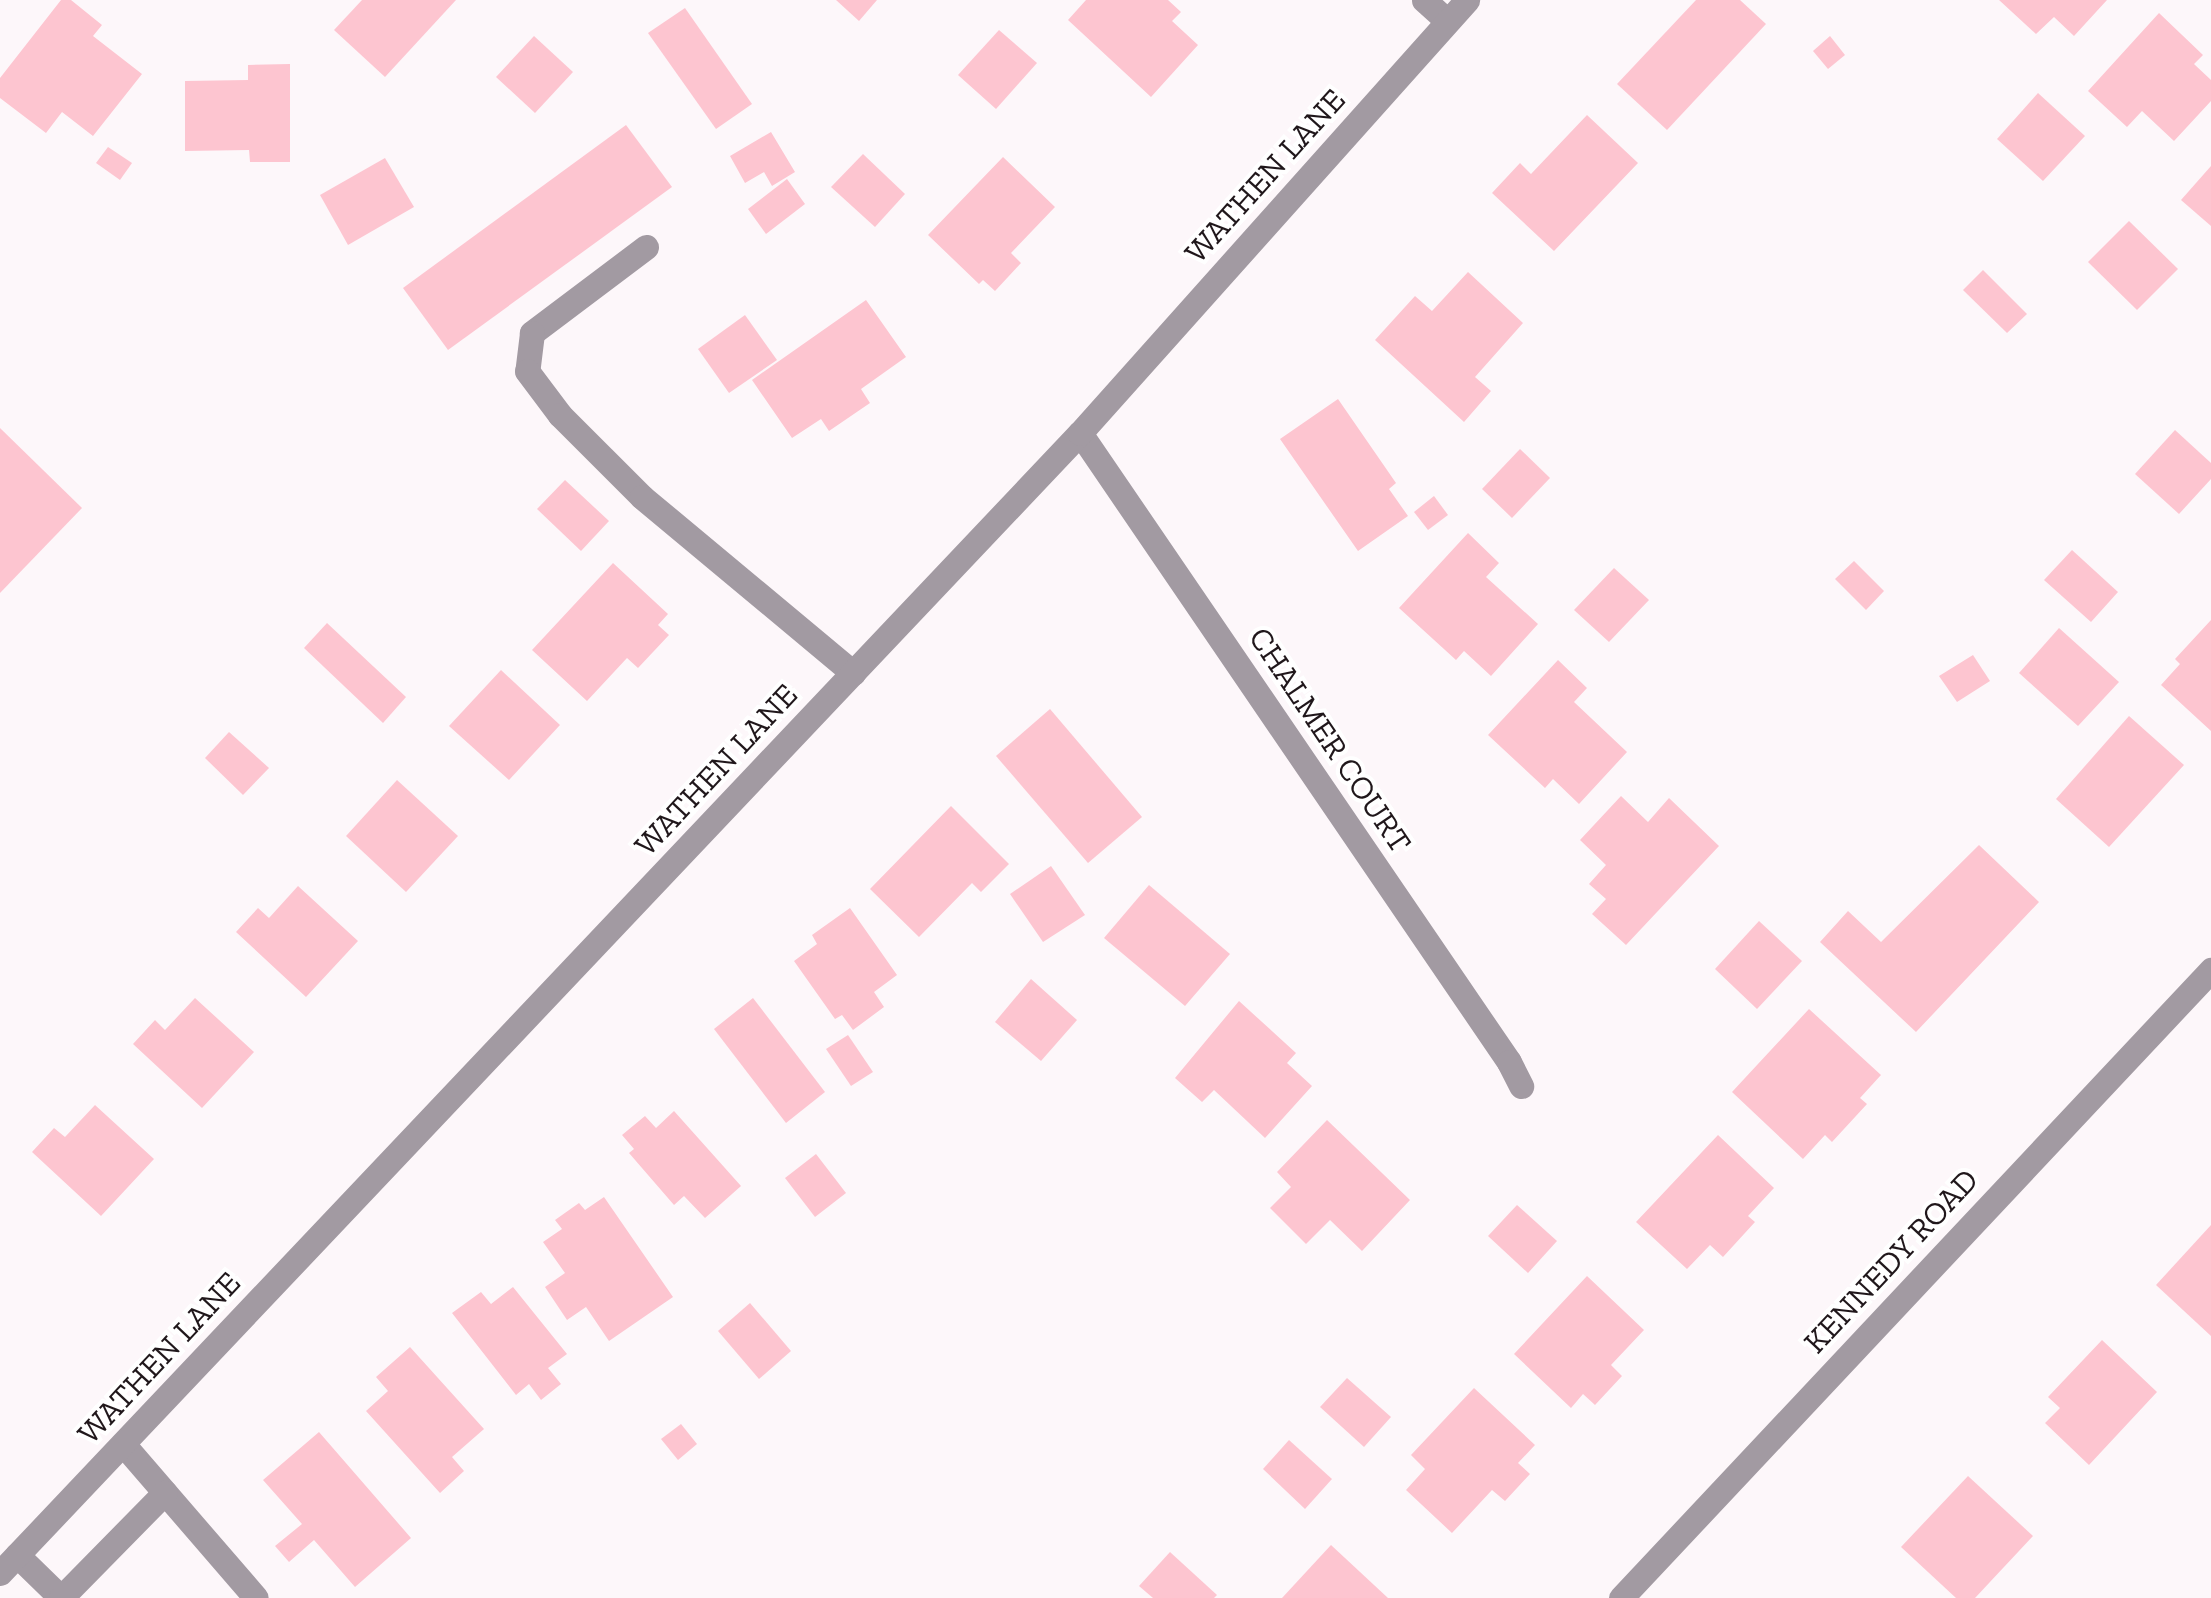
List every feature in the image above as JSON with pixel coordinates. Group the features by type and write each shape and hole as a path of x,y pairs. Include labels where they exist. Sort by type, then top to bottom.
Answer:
{"street":[{"path":"1424,0 1447,21"},
{"name":"WATHEN LANE","path":"9,1564 1080,434 1467,0"},
{"path":"646,247 532,333 527,371 560,415 642,497 853,672"},
{"name":"CHALMER COURT","path":"1080,434 1509,1062 1521,1086"},
{"name":"KENNEDY ROAD","path":"1621,1598 2211,970"},
{"path":"123,1444 256,1598"},
{"path":"9,1564 62,1598 165,1492"}],"building":[{"path":"61,0 71,0 102,25 93,36 142,74 93,136 62,112 46,133 0,98 0,78"},
{"path":"362,0 456,0 385,77 334,30"},
{"path":"836,0 877,0 859,21"},
{"path":"1086,0 1168,0 1181,12 1172,21 1198,45 1151,97 1068,20"},
{"path":"1696,0 1740,0 1766,24 1667,130 1617,84"},
{"path":"1999,0 2107,0 2074,36 2054,17 2036,34"},
{"path":"685,8 752,104 716,129 648,33"},
{"path":"2159,13 2203,55 2194,64 2211,80 2211,101 2174,141 2142,111 2127,127 2088,91"},
{"path":"999,30 1037,63 996,109 958,75"},
{"path":"534,36 573,72 535,113 496,77"},
{"path":"1830,36 1845,55 1828,69 1813,51"},
{"path":"290,64 290,162 250,162 249,150 185,151 185,81 248,80 248,65"},
{"path":"2038,93 2085,136 2043,181 1997,139"},
{"path":"1587,115 1638,163 1554,251 1492,193 1520,163 1531,174"},
{"path":"626,125 672,187 448,350 403,288"},
{"path":"771,132 795,172 772,186 764,172 745,183 730,156"},
{"path":"108,147 132,163 120,180 96,163"},
{"path":"863,154 905,194 875,227 831,187"},
{"path":"1003,157 1055,207 1011,253 1021,263 995,291 983,280 979,284 928,235"},
{"path":"385,158 414,207 348,245 320,195"},
{"path":"2211,166 2211,226 2181,200"},
{"path":"787,179 805,204 766,234 748,209"},
{"path":"2129,221 2178,269 2137,310 2088,262"},
{"path":"1983,270 2027,314 2007,333 1963,290"},
{"path":"1468,272 1523,323 1475,377 1491,391 1464,422 1375,340 1415,296 1432,311"},
{"path":"866,300 906,357 861,389 870,403 829,431 821,419 792,438 752,380"},
{"path":"745,315 777,360 729,393 698,349"},
{"path":"1338,399 1396,483 1389,489 1408,516 1358,551 1280,439"},
{"path":"0,428 82,508 0,593"},
{"path":"2175,430 2211,463 2211,479 2179,514 2135,474"},
{"path":"1520,449 1550,478 1512,518 1482,489"},
{"path":"565,480 609,521 581,551 537,509"},
{"path":"1434,496 1448,515 1428,530 1414,512"},
{"path":"1468,533 1499,563 1486,577 1538,624 1491,676 1464,651 1456,660 1399,608"},
{"path":"2072,550 2118,592 2091,622 2044,580"},
{"path":"1854,561 1884,591 1866,610 1835,579"},
{"path":"613,563 668,614 658,625 669,635 638,668 627,658 587,701 532,650"},
{"path":"1614,568 1649,600 1609,642 1574,610"},
{"path":"2211,620 2211,731 2161,685 2180,664 2175,659"},
{"path":"327,623 406,697 383,723 304,648"},
{"path":"2059,628 2119,682 2078,726 2019,673"},
{"path":"1973,655 1990,681 1957,702 1939,676"},
{"path":"1558,660 1587,688 1574,702 1627,752 1579,804 1553,779 1545,788 1488,735"},
{"path":"501,670 560,725 509,780 449,726"},
{"path":"1050,709 1142,817 1088,863 996,756"},
{"path":"2129,716 2184,765 2109,847 2056,799"},
{"path":"229,732 269,768 243,795 205,758"},
{"path":"397,780 458,836 406,892 346,836"},
{"path":"1621,796 1648,822 1669,798 1719,846 1626,945 1592,914 1606,899 1589,884 1606,865 1580,840"},
{"path":"951,806 1009,864 981,892 972,883 919,937 870,889"},
{"path":"1979,845 2039,902 1916,1032 1820,942 1848,911 1881,942"},
{"path":"1051,866 1085,915 1043,942 1010,894"},
{"path":"1149,885 1230,954 1185,1006 1104,938"},
{"path":"298,886 358,941 306,997 236,932 258,908 269,918"},
{"path":"850,908 897,975 874,992 884,1007 853,1030 842,1015 835,1019 794,961 817,944 812,935"},
{"path":"1759,921 1802,961 1757,1009 1715,969"},
{"path":"1031,979 1077,1020 1041,1061 995,1022"},
{"path":"195,998 254,1052 202,1108 133,1044 155,1020 165,1030"},
{"path":"753,998 825,1092 786,1123 714,1029"},
{"path":"1239,1001 1296,1053 1287,1063 1312,1086 1265,1138 1214,1090 1202,1102 1175,1078"},
{"path":"1809,1009 1881,1075 1860,1098 1867,1104 1832,1142 1825,1135 1803,1159 1732,1092"},
{"path":"848,1035 873,1072 851,1086 826,1049"},
{"path":"95,1105 154,1159 101,1216 32,1152 54,1128 65,1137"},
{"path":"674,1111 741,1186 705,1218 684,1196 674,1205 629,1153 634,1149 622,1135 645,1116 656,1128"},
{"path":"1327,1120 1410,1200 1362,1251 1330,1220 1306,1244 1270,1208 1291,1187 1277,1172"},
{"path":"1718,1135 1774,1188 1748,1216 1755,1222 1723,1257 1710,1245 1687,1269 1636,1222"},
{"path":"816,1154 846,1193 815,1217 785,1178"},
{"path":"604,1197 673,1297 609,1341 586,1307 567,1320 545,1287 565,1273 543,1242 562,1229 555,1220 579,1203 585,1210"},
{"path":"1517,1205 1557,1241 1528,1273 1488,1236"},
{"path":"2211,1225 2211,1336 2156,1285"},
{"path":"1587,1276 1644,1330 1611,1365 1622,1376 1595,1405 1583,1394 1571,1408 1514,1354"},
{"path":"513,1287 567,1354 548,1368 561,1384 541,1400 529,1384 516,1395 452,1313 481,1292 491,1304"},
{"path":"750,1303 791,1351 759,1379 718,1331"},
{"path":"2102,1340 2157,1392 2089,1465 2045,1423 2060,1408 2048,1397"},
{"path":"410,1347 484,1429 452,1457 464,1471 440,1493 366,1411 388,1391 376,1377"},
{"path":"1347,1378 1391,1417 1364,1447 1320,1407"},
{"path":"1474,1388 1535,1445 1518,1463 1530,1474 1505,1501 1492,1490 1452,1533 1406,1490 1425,1469 1411,1455"},
{"path":"681,1424 697,1444 678,1460 661,1439"},
{"path":"319,1432 411,1538 355,1587 314,1540 289,1562 275,1546 302,1524 263,1480"},
{"path":"1289,1440 1332,1479 1305,1509 1263,1469"},
{"path":"1968,1476 2033,1536 1975,1598 1956,1598 1901,1547"},
{"path":"1331,1545 1388,1598 1282,1598"},
{"path":"1170,1552 1217,1595 1153,1598 1139,1586"}]}
